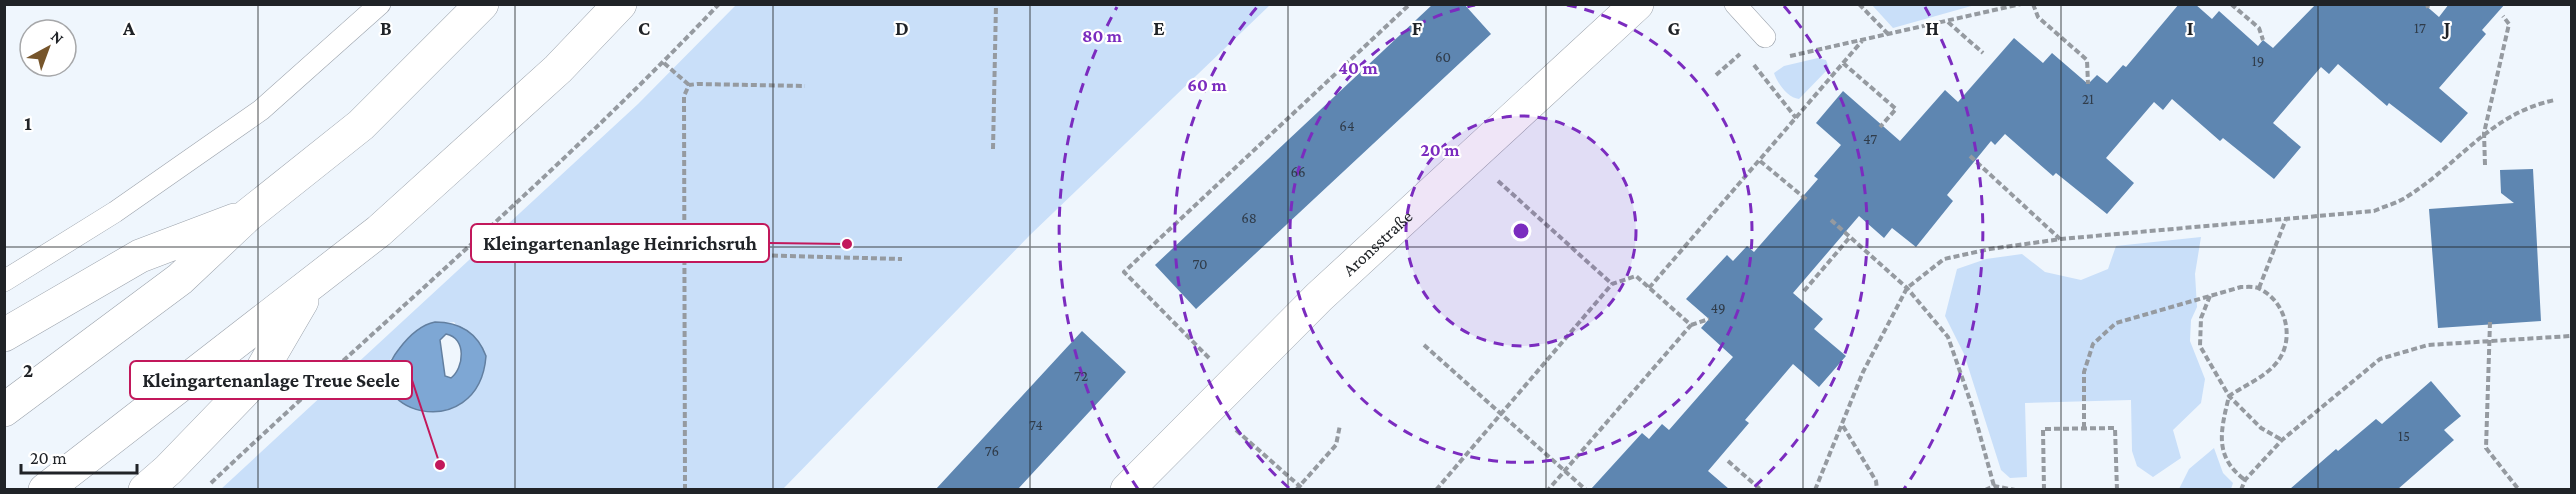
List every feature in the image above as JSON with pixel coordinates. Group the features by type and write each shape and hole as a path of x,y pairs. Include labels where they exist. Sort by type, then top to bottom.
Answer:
{"main road":[{"path":"4,410 180,279 248,215 361,125 482,4"},
{"path":"45,489 379,231 550,77 620,4"},
{"name":"Aronsstraße","path":"1127,489 1233,381 1430,192 1637,4"},
{"path":"4,335 140,256 248,215"},
{"path":"145,489 168,470 257,378 310,286"}],"lane":[{"path":"4,281 115,212 261,110 380,4"},
{"path":"1735,4 1766,38"}],"path":[{"path":"203,489 503,215 664,63 719,4"},
{"path":"993,149 996,4"},
{"path":"1233,381 1185,336 1124,272 1410,4"},
{"path":"1859,4 1888,35"},
{"path":"1992,4 1997,10"},
{"path":"1786,57 2021,4"},
{"path":"2033,4 2038,17 2087,60 2088,84"},
{"path":"2231,4 2259,28 2263,40"},
{"path":"2485,165 2484,133 2509,24 2504,16"},
{"path":"1947,22 1983,53"},
{"path":"1649,288 1862,41"},
{"path":"1716,75 1742,52"},
{"path":"664,63 689,85 805,86"},
{"path":"1843,63 1896,109 1880,127"},
{"path":"685,489 684,96 689,85"},
{"path":"1815,489 1843,426 1863,372 1907,288 1944,260 1990,249 2061,239 2374,211 2408,197 2484,133 2511,116 2540,103 2555,100"},
{"path":"1970,156 2061,239"},
{"path":"1760,161 1807,201"},
{"path":"1495,179 1612,284"},
{"path":"2259,288 2286,219"},
{"path":"1831,220 1907,288 1948,337 1972,406 1994,486"},
{"path":"1804,291 1850,237"},
{"path":"673,253 902,259"},
{"path":"1436,489 1612,284 1636,276 1691,325"},
{"path":"2084,428 2084,372 2093,344 2116,323 2241,287 2259,288 2275,301 2285,319 2289,338 2279,360 2267,373 2229,396 2220,435 2230,468 2245,480"},
{"path":"2210,296 2201,318 2200,345 2229,396 2261,428 2282,440"},
{"path":"1548,489 1691,325 1709,319"},
{"path":"2490,322 2486,448 2519,489"},
{"path":"2241,489 2245,480 2282,440 2380,358 2428,345 2571,336"},
{"path":"1424,345 1586,489"},
{"path":"1208,406 1298,488 1304,489"},
{"path":"1298,488 1335,445 1341,425"},
{"path":"1843,426 1876,481 1877,489"},
{"path":"2044,489 2043,429 2084,428 2115,428 2117,489"},
{"path":"1728,461 1761,489"},
{"path":"1985,489 1994,486 2015,489"}],"shaded area":[{"path":"736,5 1270,5 1030,235 783,489 220,490 638,104","holes":["454,322 485,367 467,400 390,360 419,328"]},
{"path":"1872,5 1975,5 1893,28"},
{"path":"1818,58 1826,60 1829,68 1799,99 1787,93 1774,73 1784,66"},
{"path":"2201,237 2195,274 2197,307 2191,320 2190,341 2205,379 2201,403 2173,430 2181,458 2153,477 2137,466 2132,451 2131,400 2025,403 2027,477 2010,478 2001,470 1964,354 1945,316 1957,269 1986,259 2022,254 2045,272 2081,280 2108,269 2116,246"},
{"path":"2214,448 2223,473 2233,483 2231,489 2179,489 2189,469"}],"water":[{"path":"435,322 460,326 466,330 478,341 486,356 478,385 462,403 442,411 421,411 403,403 391,390 388,371 406,340 424,326","holes":["446,334 453,337 460,347 461,361 451,378 445,376 440,340"]}],"building":[{"path":"1433,4 1464,4 1491,34 1196,309 1155,265"},
{"path":"2179,4 2195,4 2212,19 2219,11 2258,46 2263,40 2273,48 2316,4 2424,4 2439,17 2449,4 2505,4 2482,30 2486,34 2439,88 2468,113 2441,143 2389,103 2387,106 2338,64 2329,74 2321,67 2273,123 2301,147 2274,179 2223,138 2220,141 2172,99 2163,110 2154,102 2106,158 2134,183 2107,214 2056,173 2053,176 2005,134 1995,145 1991,141 1947,195 1953,201 1916,247 1892,228 1884,238 1859,216 1793,293 1823,319 1814,329 1846,356 1819,387 1793,364 1745,420 1749,423 1708,471 1729,489 1591,489 1642,433 1649,439 1662,424 1669,430 1733,357 1701,328 1709,319 1686,299 1727,255 1733,261 1747,246 1754,252 1818,179 1814,176 1841,145 1816,123 1843,91 1900,141 1945,90 1958,102 2014,38 2043,63 2052,53 2088,84 2097,75 2107,83 2123,65 2126,67"},
{"path":"2533,169 2541,321 2438,328 2429,209 2514,203 2501,193 2500,170"},
{"path":"1082,331 1126,372 1018,489 936,489"},
{"path":"2431,381 2461,416 2444,430 2454,440 2398,489 2290,489 2336,449 2338,451 2376,419 2382,424"}],"place":[{"name":"Kleingartenanlage Heinrichsruh","path":"847,244"},
{"name":"Kleingartenanlage Treue Seele","path":"440,465"}]}
